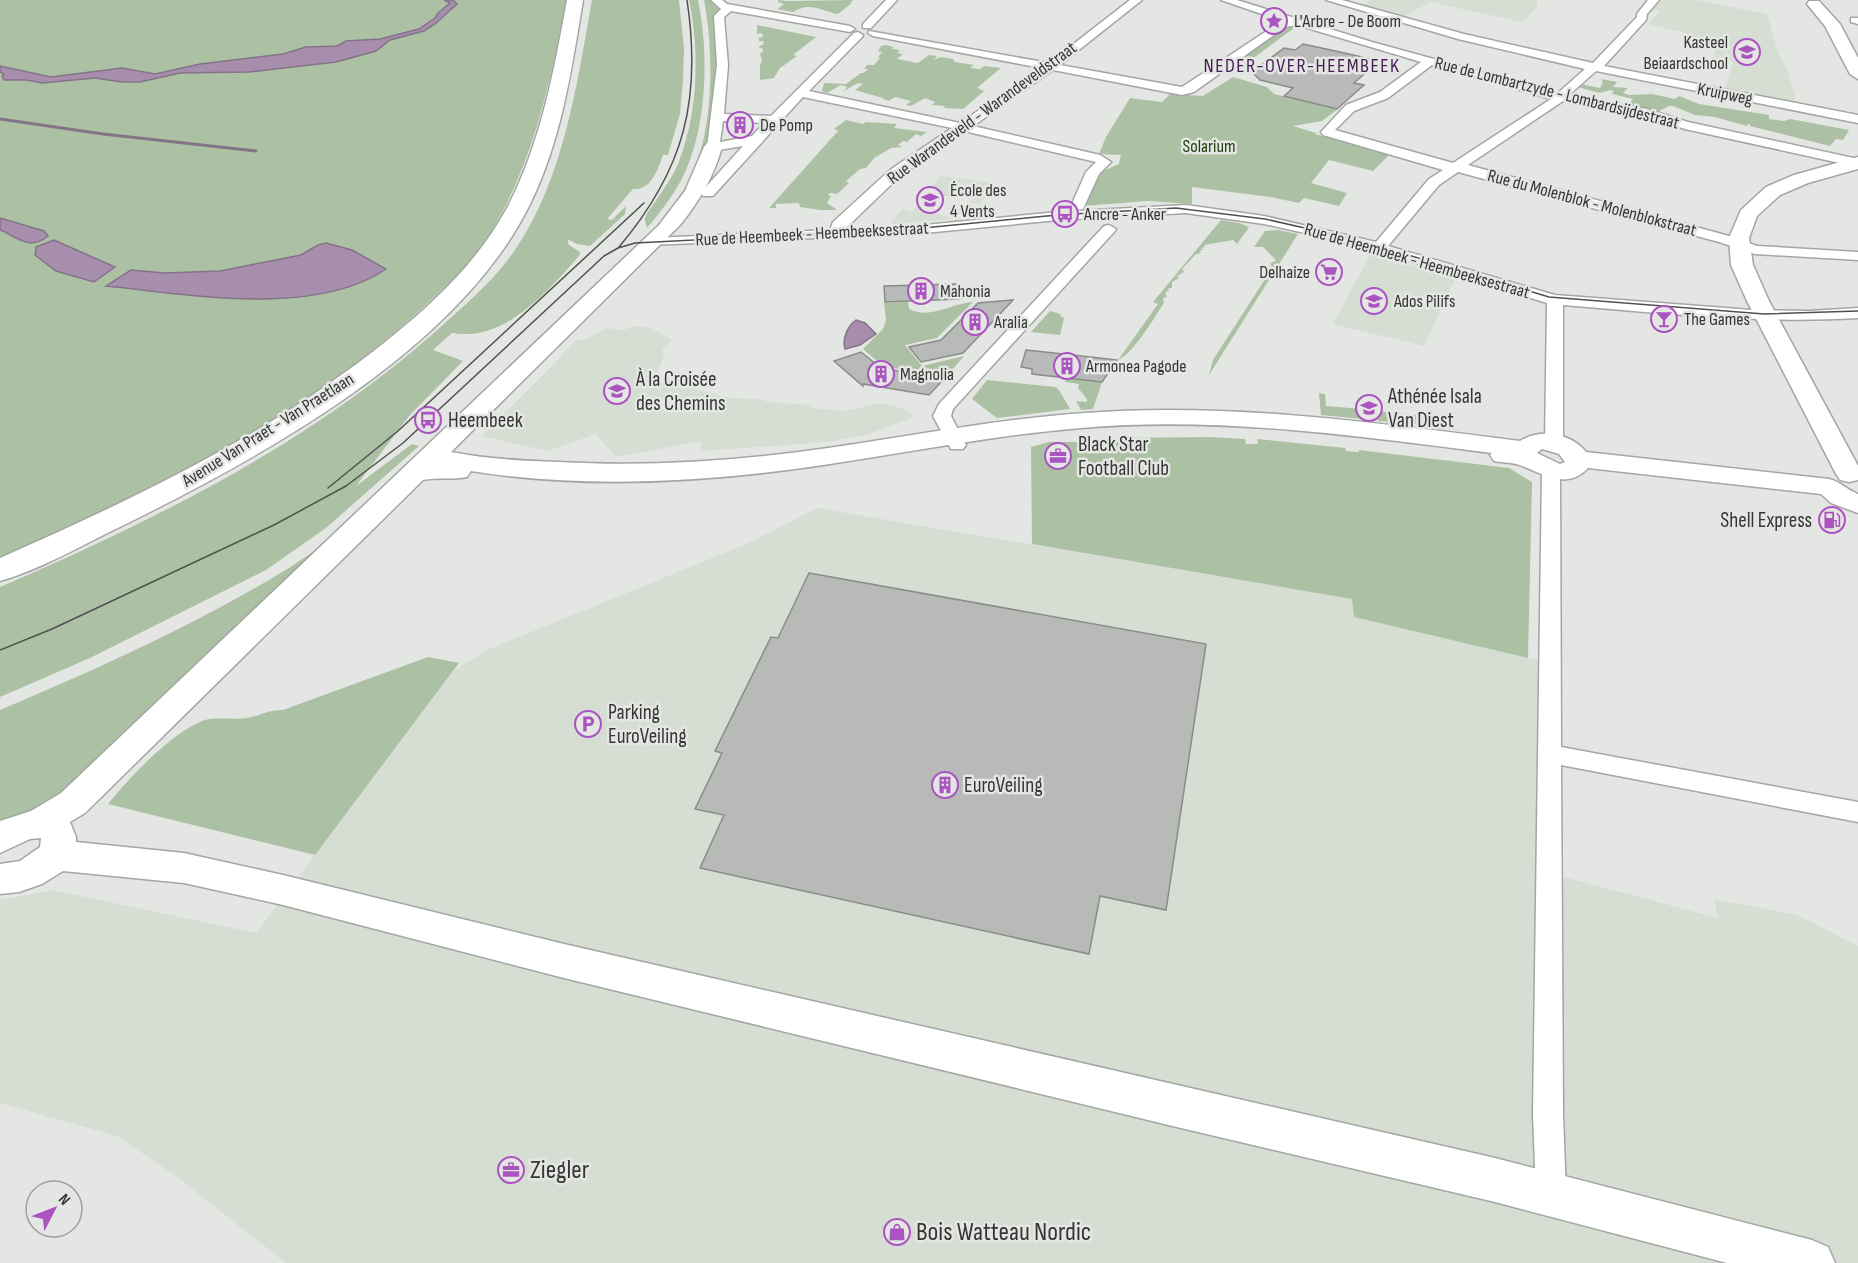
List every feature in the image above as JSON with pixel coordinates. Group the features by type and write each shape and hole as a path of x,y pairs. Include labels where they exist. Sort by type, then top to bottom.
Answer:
{"main road":[{"name":"Avenue Van Praet - Van Praetlaan","path":"0,570 164,493 269,434 322,400 390,351 461,287 497,243 518,208 534,173 559,83 576,0"}],"street":[{"path":"716,0 726,7 743,8 1185,91 1282,24 1298,22"},
{"path":"708,193 774,120 892,0"},
{"name":"Rue Warandeveld - Warandeveldstraat","path":"837,234 840,224 888,179 1051,67 1137,0"},
{"name":"Rue de Lombartzyde - Lombardsijdestraat","path":"1226,0 1430,62 1559,97 1647,113 1685,125 1858,163"},
{"name":"Kruipweg","path":"1331,0 1436,30 1593,68 1858,118"},
{"path":"1379,247 1430,186 1559,97 1598,65 1642,18 1642,14 1654,0"},
{"path":"0,879 15,879 30,874 44,865 56,828 676,217 693,194 705,171 713,147 723,70 719,16 726,7"},
{"path":"1820,10 1856,20"},
{"path":"1820,10 1858,75"},
{"name":"Rue du Molenblok - Molenblokstraat","path":"1430,62 1384,96 1350,108 1327,130 1328,134 1755,250 1858,256"},
{"path":"800,93 962,126 1102,160 1093,172 1078,206"},
{"path":"718,117 774,120"},
{"path":"713,147 734,145 756,139"},
{"path":"1858,163 1801,179 1770,193 1748,214 1742,228 1739,245 1742,265 1846,479 1840,497 1858,504"},
{"name":"Rue de Heembeek - Heembeeksestraat","path":"653,242 837,234 1176,209 1264,220 1379,247 1555,300 1765,315 1809,316 1858,313"},
{"path":"954,441 942,416 947,405 1109,229"},
{"path":"1554,442 1555,300"},
{"path":"423,464 438,469 489,476 576,482 675,481 802,469 954,441 1102,428 1213,427 1320,435 1535,459 1564,471 1573,469 1578,464 1578,459"},
{"path":"1551,1194 1548,1066 1551,754 1535,459 1530,444 1554,442 1568,448 1578,459 1846,479"},
{"path":"1551,754 1858,812"},
{"path":"0,839 12,831 56,828 184,868 283,890 564,961 1551,1194 1812,1263"}],"shaded area":[{"path":"444,0 453,0 457,4 424,31 390,40 376,51 336,62 249,72 180,73 140,82 95,78 42,83 4,80 2,76 4,74 0,72 0,66 51,77 122,68 155,74 200,64 283,54 306,47 337,46 346,41 380,39 419,29 435,18 450,3"},
{"path":"1370,0 1538,0 1537,7 1522,22 1430,2 1403,17 1363,6"},
{"name":"Kasteel Beiaardschool","path":"1662,0 1696,0 1767,14 1779,56 1787,69 1795,96 1794,102 1725,89 1733,62 1713,58 1716,48 1690,44 1686,33 1648,24 1660,11 1653,9"},
{"name":"École des 4 Vents","path":"940,176 993,183 981,204 967,203 976,198 967,196 951,195 937,199 941,202 934,208 932,214 941,214 952,219 891,224 902,209 912,212"},
{"path":"0,218 44,231 48,236 36,243 24,242 0,230"},
{"path":"54,240 115,267 94,282 56,271 35,255 36,247"},
{"path":"326,243 352,250 386,269 357,284 324,293 288,298 212,297 106,286 131,270 165,273 220,271 301,255"},
{"path":"1371,253 1455,279 1424,346 1333,324"},
{"path":"856,320 865,323 876,334 860,345 845,349 846,333"},
{"name":"À la Croisée des Chemins","path":"635,326 651,328 672,340 662,350 664,355 658,371 661,381 730,398 760,399 769,402 809,405 813,408 844,411 882,403 904,409 914,417 869,434 828,442 701,451 701,441 616,457 596,434 548,451 482,436 574,341 587,339 606,328 623,330"},
{"path":"817,508 1353,599 1354,617 1550,663 1549,873 1718,918 1714,899 1797,915 1858,946 1858,1263 286,1263 176,1176 117,1136 0,1103 0,900 52,890 256,933 453,672 487,650 749,543"}],"green space":[{"path":"0,0 566,0 547,90 519,177 484,243 448,284 371,351 322,387 271,420 165,480 0,557"},
{"path":"592,0 679,0 684,49 680,114 668,155 663,155 653,178 645,186 633,189 607,219 612,220 626,206 625,214 590,246 577,244 567,239 569,245 580,252 579,256 539,299 523,311 490,330 471,334 452,333 433,350 463,361 409,416 356,486 412,444 419,446 326,528 266,570 90,658 0,697 0,587 116,535 173,506 283,444 387,372 436,331 498,272 532,222 557,161 574,97"},
{"path":"689,0 698,0 702,20 705,64 702,109 693,151 686,170 669,200 647,228 646,215 678,164 690,125 696,62"},
{"path":"704,0 713,0 722,9 711,127 702,166 662,226 658,225 692,175 705,135 710,65"},
{"path":"778,0 853,0 838,14 810,7 793,12 777,9 784,4"},
{"path":"757,25 816,37 793,55 797,56 780,68 774,78 760,80 762,61 760,53 763,49 758,47 764,44 763,41 759,41 758,38 763,37 762,33 757,34"},
{"path":"1289,25 1298,25 1232,74 1224,72"},
{"path":"886,45 900,50 897,53 903,54 897,59 918,63 929,55 937,56 934,60 941,57 974,65 970,68 980,69 984,66 1001,68 977,88 984,91 963,109 932,105 935,102 925,98 911,106 906,105 911,101 895,97 889,101 855,90 863,84 858,83 844,91 847,87 841,85 827,93 822,91 824,83 846,84 864,73 868,69 864,69 867,65 874,65 880,58 878,57 882,52 878,51 881,46"},
{"name":"Solarium","path":"1233,77 1267,87 1274,94 1338,109 1322,121 1293,126 1389,155 1373,171 1329,160 1311,183 1347,193 1339,206 1304,198 1299,203 1192,187 1192,204 1148,201 1082,206 1096,174 1119,164 1121,155 1099,154 1106,137 1130,98 1162,102 1170,94 1203,96"},
{"path":"1601,79 1617,82 1613,87 1628,88 1623,93 1629,95 1652,94 1675,99 1679,96 1699,104 1769,115 1769,119 1784,121 1790,119 1849,130 1843,140 1836,139 1830,146 1750,126 1749,123 1747,126 1715,117 1695,115 1673,106 1657,112 1628,105 1633,99 1612,94 1614,91 1600,93 1578,87 1581,84 1600,88 1603,82"},
{"path":"846,120 863,124 866,122 897,124 894,128 927,132 921,136 916,134 907,142 903,141 898,145 903,147 891,148 874,158 866,168 860,169 846,181 849,183 837,194 830,193 828,195 831,196 827,203 837,210 800,207 799,203 776,204 776,208 769,208 838,131 834,129"},
{"path":"1221,220 1249,227 1237,244 1233,240 1204,245 1205,247 1201,248 1203,250 1199,251 1201,253 1196,254 1182,269 1184,272 1172,282 1172,288 1168,288 1169,291 1165,292 1167,297 1163,298 1164,303 1143,335 1130,351 1118,360 1158,304 1153,302"},
{"path":"1278,230 1298,234 1209,375 1213,360 1267,276 1265,273 1270,269 1268,267 1272,266 1270,264 1276,260 1263,247 1254,247 1265,231"},
{"path":"908,302 909,309 925,313 973,302 937,338 905,345 922,366 964,356 945,378 883,366 863,349 883,329 886,320 884,303"},
{"path":"1050,311 1061,314 1060,316 1064,318 1060,335 1031,332"},
{"path":"1066,378 1102,382 1093,409 1081,410 1076,401 1087,402 1087,399 1078,388 1079,384 1065,382"},
{"path":"987,380 1055,387 1070,409 997,418 972,399"},
{"path":"1319,393 1325,394 1326,406 1362,409 1363,419 1321,415"},
{"path":"1377,411 1434,417 1435,421 1448,422 1449,427 1378,421"},
{"path":"1107,438 1245,439 1246,444 1258,444 1257,439 1509,468 1532,482 1528,658 1354,617 1352,599 1032,544 1031,447 1049,442 1084,442"},
{"path":"326,542 63,802 0,831 0,710 99,667 196,620 279,574"},
{"path":"428,657 459,663 315,855 108,804 166,744 205,720 247,718 283,710"}],"building":[{"path":"1303,44 1379,61 1354,83 1364,85 1337,109 1284,96 1293,88 1260,80 1252,72 1284,48 1295,50"},
{"name":"Mahonia","path":"957,284 959,299 885,302 884,286"},
{"name":"Aralia","path":"1013,300 963,353 921,362 909,347 941,340 978,303"},
{"name":"Armonea Pagode","path":"1026,350 1117,360 1102,382 1032,374 1032,369 1021,367"},
{"name":"Magnolia","path":"861,352 881,368 944,379 929,395 863,384 863,386 834,361"},
{"name":"EuroVeiling","path":"809,573 1206,644 1166,910 1100,896 1089,954 700,868 724,815 695,809 722,753 715,751 771,637 778,638"}],"waterway":[{"path":"0,119 103,134 256,151"}],"tram line":[{"path":"619,247 659,190 673,161 683,132 692,70 687,0"},
{"path":"328,488 398,431 644,203"},
{"path":"0,650 52,629 274,525 346,486 403,443 604,256 618,248 635,243 913,229 1057,215 1176,208 1265,219 1358,240 1549,297 1764,314 1858,311"}],"place":[{"name":"L'Arbre - De Boom","path":"1274,21"},
{"name":"Kasteel Beiaardschool","path":"1747,52"},
{"name":"De Pomp","path":"740,125"},
{"name":"École des 4 Vents","path":"930,200"},
{"name":"Ancre - Anker","path":"1065,214"},
{"name":"Delhaize","path":"1329,272"},
{"name":"Mahonia","path":"921,291"},
{"name":"Ados Pilifs","path":"1374,301"},
{"name":"The Games","path":"1664,319"},
{"name":"Aralia","path":"975,322"},
{"name":"Armonea Pagode","path":"1067,366"},
{"name":"Magnolia","path":"881,374"},
{"name":"À la Croisée des Chemins","path":"617,391"},
{"name":"Athénée Isala Van Diest","path":"1369,408"},
{"name":"Heembeek","path":"428,420"},
{"name":"Black Star Football Club","path":"1058,456"},
{"name":"Shell Express","path":"1832,520"},
{"name":"Parking EuroVeiling","path":"588,724"},
{"name":"EuroVeiling","path":"945,785"},
{"name":"Ziegler","path":"511,1170"},
{"name":"Bois Watteau Nordic","path":"897,1232"}],"district":[{"name":"NEDER-OVER-HEEMBEEK","path":"1302,66"}]}
